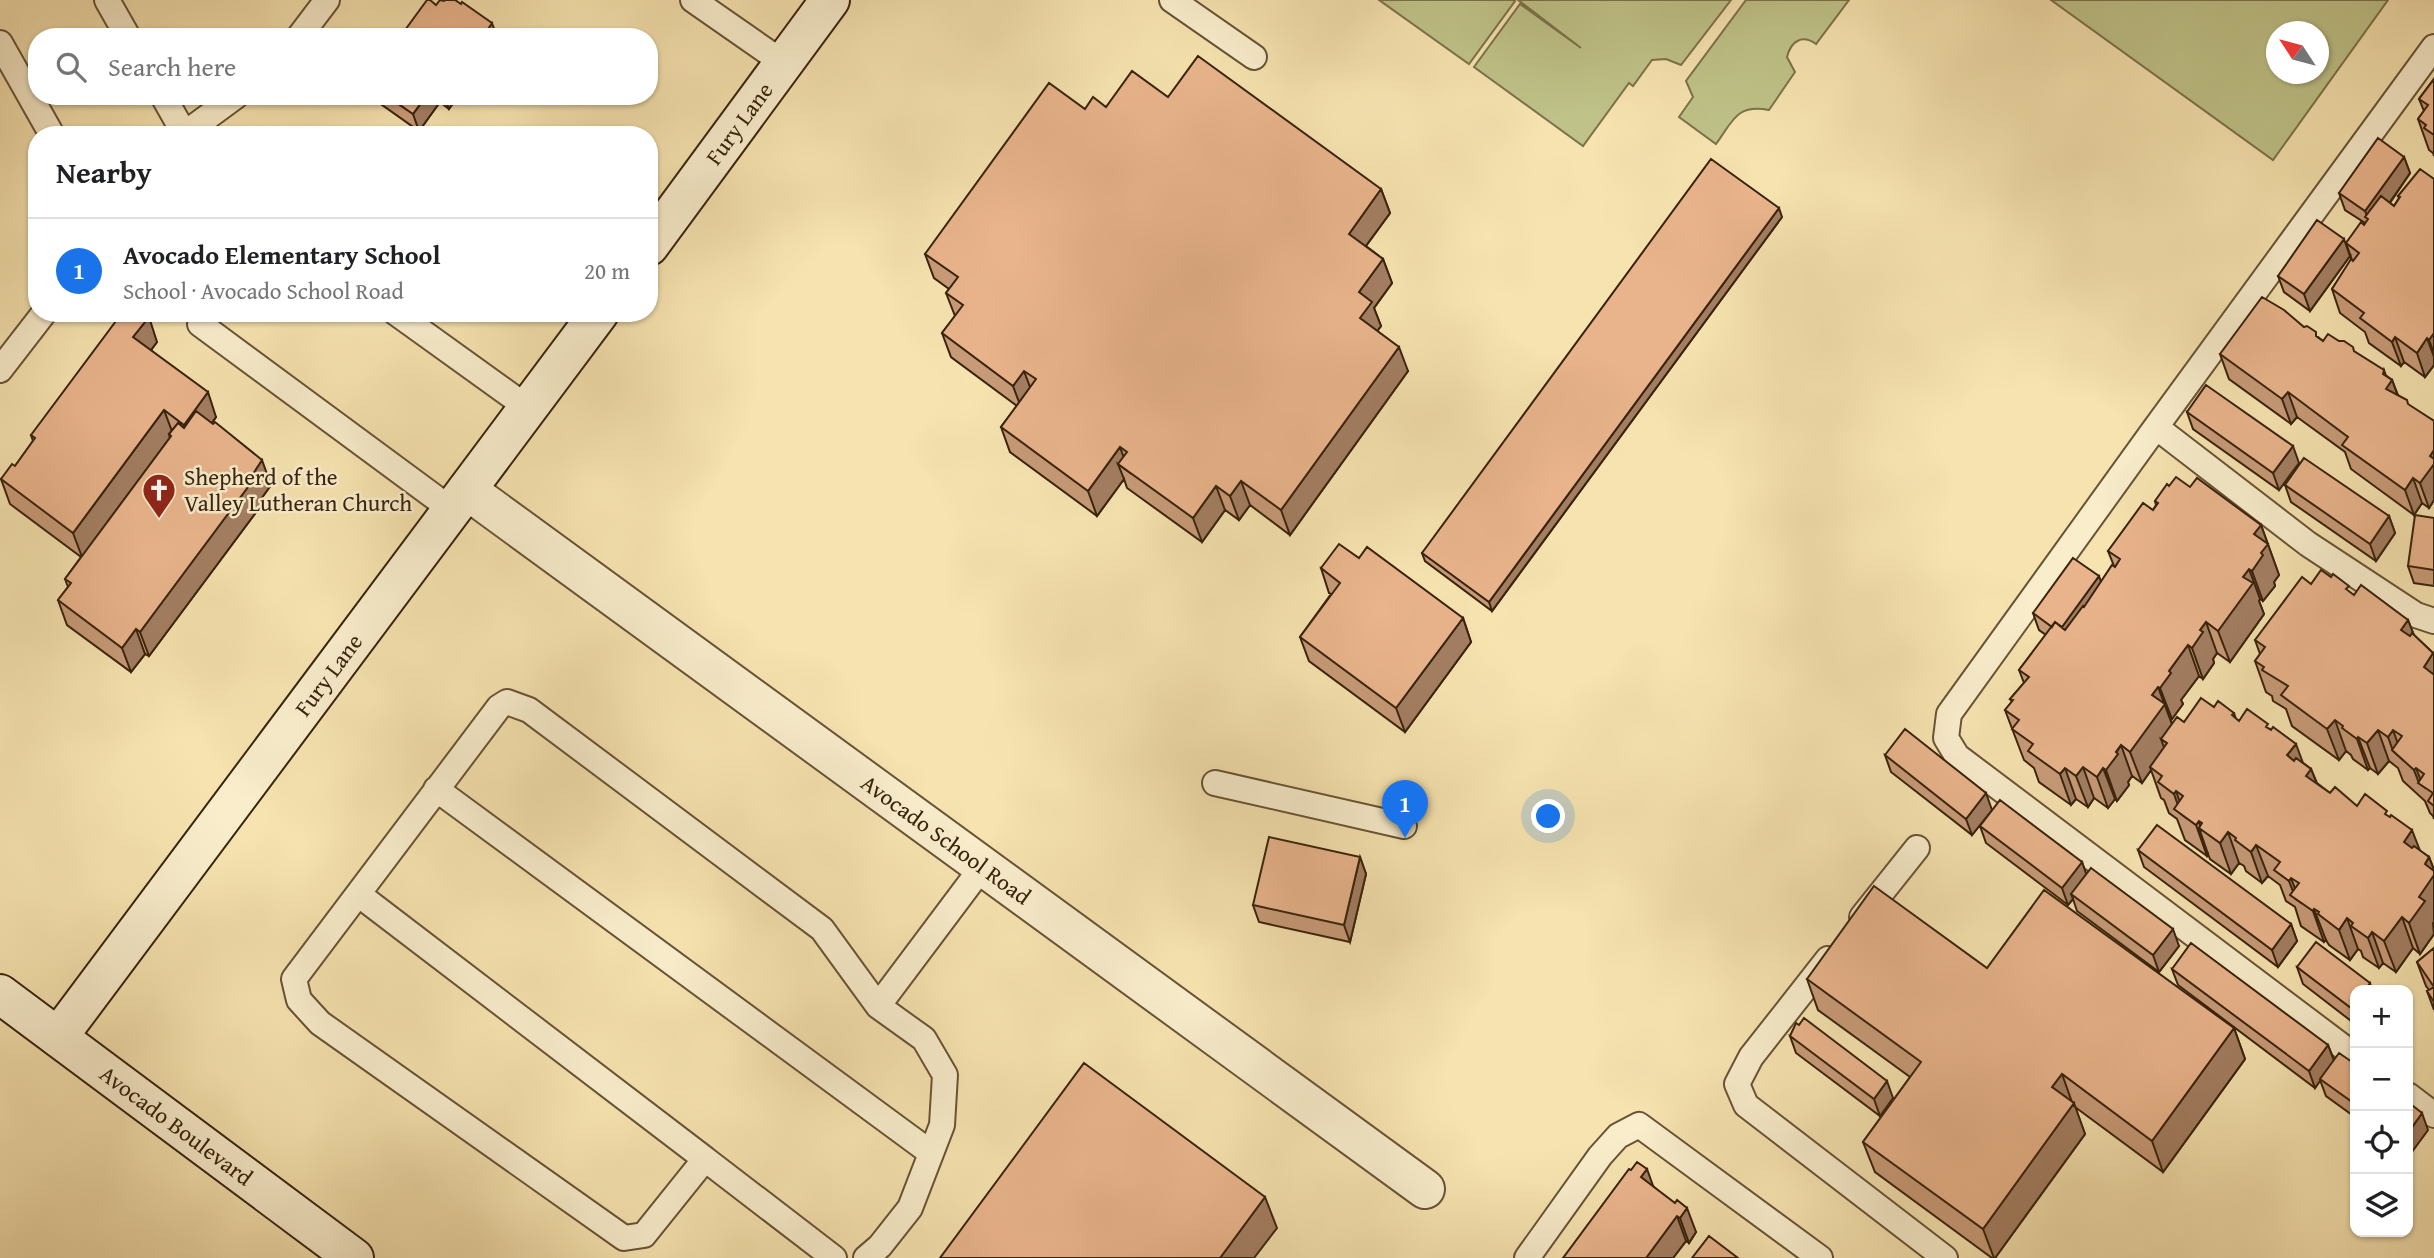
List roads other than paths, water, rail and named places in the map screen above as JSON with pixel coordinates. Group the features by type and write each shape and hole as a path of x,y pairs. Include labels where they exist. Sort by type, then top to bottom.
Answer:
{"main road":[{"name":"Fury Lane","path":"658,234 830,0"},
{"name":"Fury Lane","path":"58,1037 592,322"},
{"name":"Avocado School Road","path":"460,500 983,866 1425,1189"},
{"name":"Avocado Boulevard","path":"0,994 354,1258"}],"lane":[{"path":"107,0 123,28"},
{"path":"306,28 327,0"},
{"path":"693,0 785,64"},
{"path":"1172,0 1254,57"},
{"path":"0,43 28,93"},
{"path":"2350,1052 1956,756 1946,738 1949,714 2434,47"},
{"path":"35,105 47,126"},
{"path":"168,105 180,126"},
{"path":"195,126 224,105"},
{"path":"0,369 37,322"},
{"path":"201,322 200,324 460,500"},
{"path":"409,322 528,408"},
{"path":"2156,427 2308,544 2416,615 2434,621"},
{"path":"705,1159 644,1235 624,1238 320,1023 299,1000 294,979 499,707 507,702 529,710 822,929 877,1006 923,1039 945,1075 942,1125 910,1208 880,1246 866,1258"},
{"path":"1215,783 1404,826"},
{"path":"436,789 932,1153"},
{"path":"1917,848 1751,1057 1737,1084 1746,1105 1945,1258"},
{"path":"877,1006 983,866"},
{"path":"358,894 834,1258"},
{"path":"2413,1099 2434,1115"},
{"path":"1527,1258 1600,1156 1618,1136 1639,1125 1820,1258"}],"place":[{"name":"Shepherd of the Valley Lutheran Church","path":"159,520"},
{"name":"Avocado Elementary School","path":"1405,838"}]}
